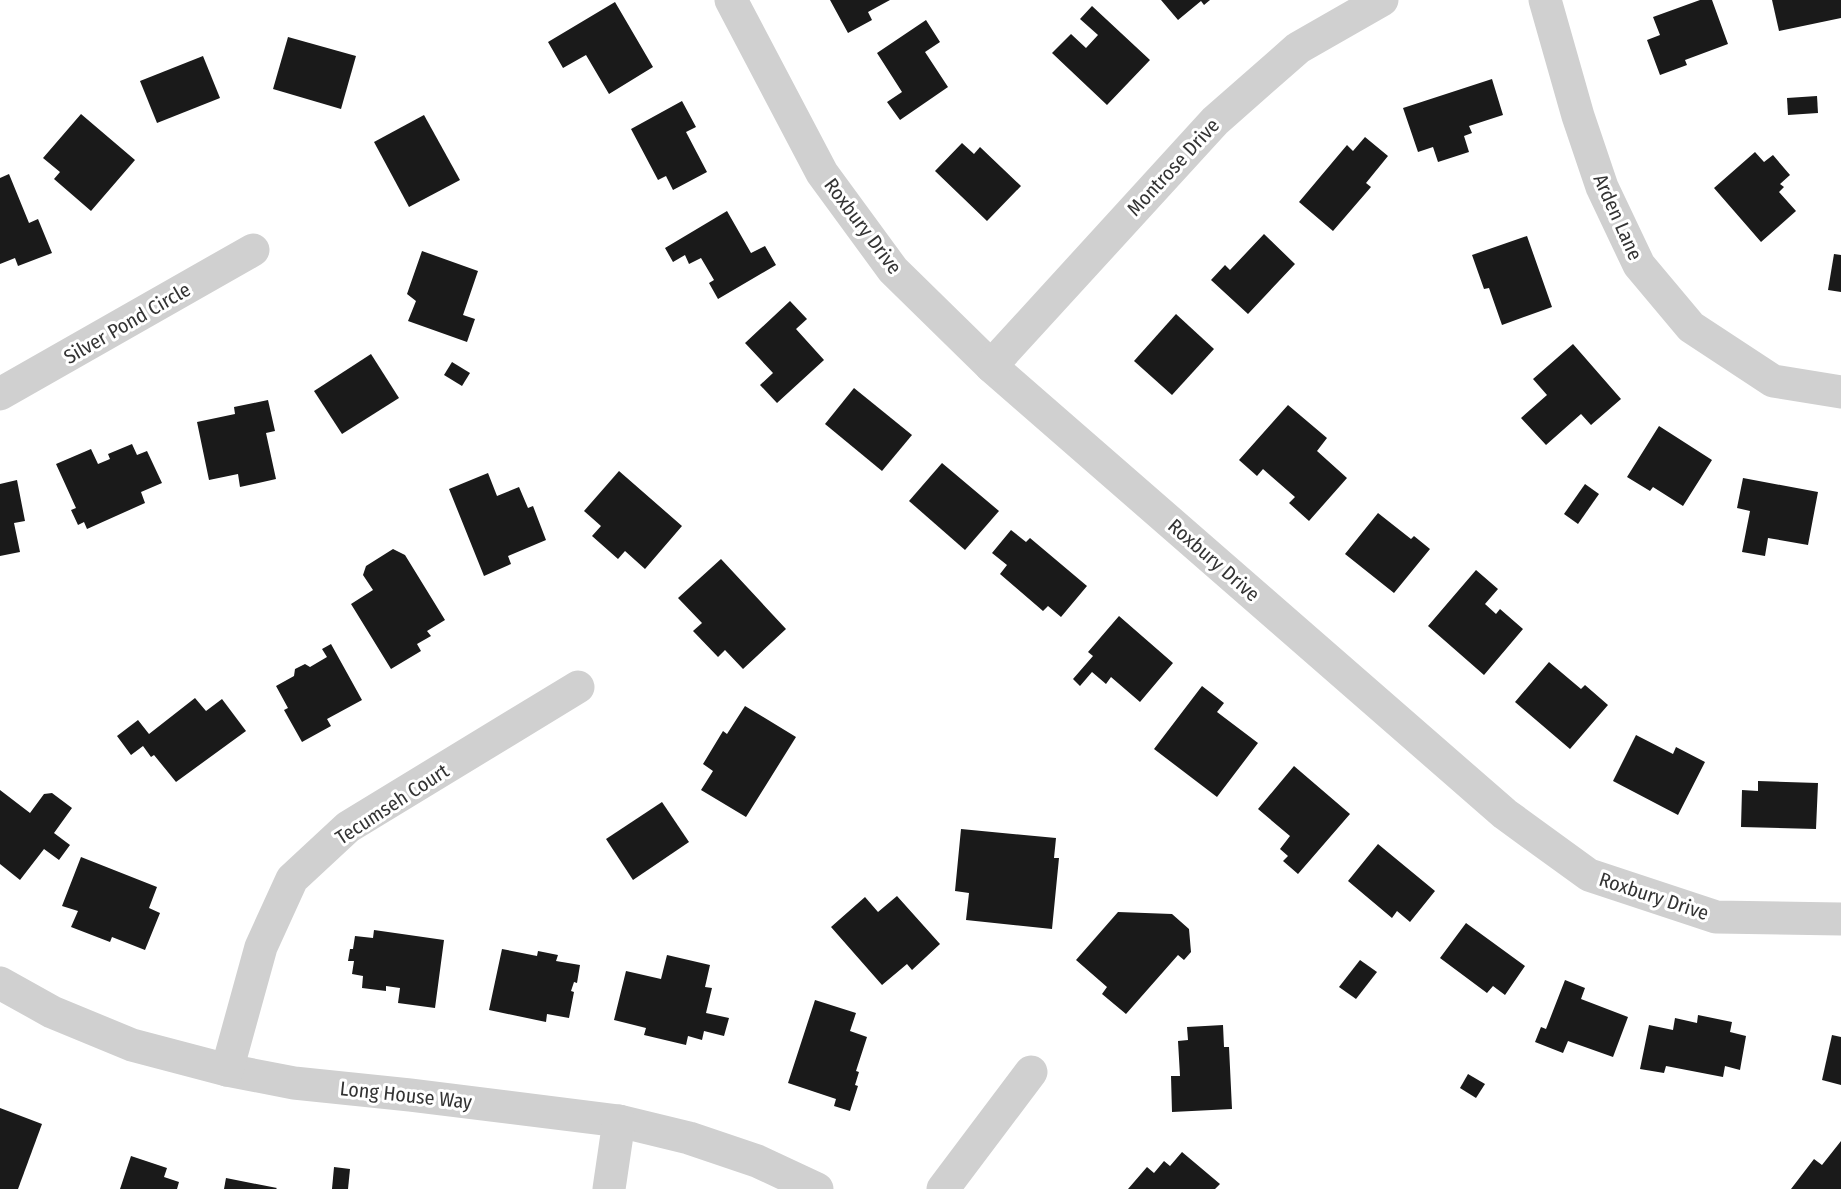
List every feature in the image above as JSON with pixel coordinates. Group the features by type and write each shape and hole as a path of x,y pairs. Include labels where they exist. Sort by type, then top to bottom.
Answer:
{"street":[{"name":"Roxbury Drive","path":"731,0 822,173 893,270 991,366 1505,814 1589,875 1716,917 1841,919"},
{"name":"Montrose Drive","path":"991,366 1215,121 1298,48 1382,0"},
{"name":"Arden Lane","path":"1545,0 1578,116 1602,187 1639,265 1691,327 1773,381 1841,392"},
{"name":"Silver Pond Circle","path":"0,394 253,250"},
{"name":"Tecumseh Court","path":"227,1070 261,947 292,879 348,827 578,687"},
{"name":"Long House Way","path":"0,983 52,1012 132,1045 227,1070 294,1083 619,1121 689,1138 757,1161 818,1189"},
{"path":"943,1189 1031,1072"},
{"path":"609,1189 619,1121"}],"building":[{"path":"830,0 890,0 868,12 872,20 848,33"},
{"path":"1161,0 1210,0 1204,5 1201,1 1178,20"},
{"path":"1700,0 1712,0 1728,44 1685,60 1687,65 1660,75 1647,40 1660,35 1653,17"},
{"path":"1772,0 1841,0 1841,18 1779,31"},
{"path":"615,2 653,67 609,94 586,55 563,68 548,42"},
{"path":"1092,6 1150,60 1107,105 1052,53 1071,34 1086,48 1098,35 1080,19"},
{"path":"926,20 940,42 925,52 948,87 900,120 887,102 902,92 877,53"},
{"path":"288,37 356,56 341,109 273,89"},
{"path":"203,56 220,98 157,123 140,81"},
{"path":"1492,79 1503,115 1469,126 1472,133 1464,136 1469,152 1438,162 1433,147 1418,152 1403,108"},
{"path":"1817,96 1818,113 1788,115 1787,98"},
{"path":"682,101 696,127 686,132 707,172 673,190 666,176 658,180 631,129"},
{"path":"81,114 135,160 91,211 54,179 60,172 43,158"},
{"path":"424,115 460,180 409,207 374,142"},
{"path":"1365,137 1388,156 1366,183 1371,187 1333,231 1299,202 1347,145 1353,151"},
{"path":"962,143 974,154 980,147 1021,186 987,221 935,171"},
{"path":"1755,152 1764,162 1773,155 1790,175 1780,184 1784,187 1779,192 1796,211 1761,242 1714,188"},
{"path":"9,174 29,223 38,219 52,253 18,266 15,258 0,264 0,178"},
{"path":"727,211 751,253 765,246 776,265 718,299 709,283 714,280 701,258 689,264 685,255 673,262 665,248"},
{"path":"1264,234 1295,264 1248,314 1211,280 1225,265 1230,270"},
{"path":"1527,236 1552,307 1502,325 1489,288 1484,289 1472,255"},
{"path":"422,251 478,271 463,315 475,319 467,342 408,321 416,301 407,294"},
{"path":"1834,254 1841,255 1841,292 1828,290"},
{"path":"790,301 807,319 796,329 824,360 777,403 760,385 773,373 745,343"},
{"path":"1176,314 1214,349 1172,395 1134,361"},
{"path":"1573,344 1621,399 1591,425 1581,414 1546,445 1521,418 1547,395 1533,379"},
{"path":"371,354 399,398 342,434 314,391"},
{"path":"452,362 470,373 462,386 444,375"},
{"path":"854,388 912,435 882,471 825,424"},
{"path":"268,400 275,431 266,433 276,479 240,487 238,474 209,480 197,422 235,414 234,407"},
{"path":"1288,405 1327,438 1317,451 1347,478 1309,521 1289,503 1295,497 1263,469 1257,476 1239,460"},
{"path":"1659,426 1712,460 1683,506 1653,487 1650,491 1627,477"},
{"path":"132,444 137,455 147,451 162,483 141,492 145,503 87,529 84,522 78,525 71,510 76,508 56,464 91,449 98,464 110,459 108,454"},
{"path":"942,463 999,511 965,550 909,501"},
{"path":"619,471 682,526 645,569 625,551 618,559 592,536 601,526 584,511"},
{"path":"488,473 497,496 519,487 528,508 533,506 546,540 508,556 511,564 484,576 449,489"},
{"path":"1743,478 1818,492 1808,545 1768,538 1765,556 1742,552 1750,511 1737,508"},
{"path":"17,480 25,521 14,523 20,552 0,556 0,484"},
{"path":"1585,484 1599,494 1578,524 1564,514"},
{"path":"1378,513 1411,539 1414,536 1430,549 1394,593 1345,554"},
{"path":"1011,530 1026,542 1030,538 1087,586 1061,617 1048,606 1043,611 1000,574 1007,565 992,553"},
{"path":"393,549 405,555 445,620 427,631 431,636 417,644 421,651 391,669 351,604 373,590 363,575 366,566"},
{"path":"721,559 786,629 743,669 725,650 718,657 693,631 702,623 678,598"},
{"path":"1476,570 1498,589 1485,604 1496,614 1500,609 1523,629 1484,675 1428,626"},
{"path":"1119,616 1173,663 1140,702 1111,677 1106,684 1092,672 1080,686 1073,679 1093,656 1088,652"},
{"path":"331,644 362,700 327,719 331,726 302,742 284,710 288,708 276,686 294,676 295,669 305,664 310,667 327,657 322,649"},
{"path":"1549,662 1581,689 1585,685 1608,705 1570,749 1515,702"},
{"path":"1202,686 1224,703 1217,712 1258,743 1217,797 1154,749"},
{"path":"195,698 206,711 222,699 246,731 176,782 154,755 151,757 143,746 131,755 117,736 138,720 149,734"},
{"path":"745,706 796,737 746,817 701,790 713,771 703,764 723,731 727,734"},
{"path":"1636,735 1673,754 1676,747 1705,762 1678,815 1613,781"},
{"path":"1294,766 1350,814 1298,874 1283,861 1288,856 1280,849 1290,836 1258,809"},
{"path":"1758,781 1818,783 1816,829 1741,827 1742,790 1758,791"},
{"path":"0,790 30,813 44,794 52,793 72,808 54,833 70,845 59,860 44,849 20,880 0,864"},
{"path":"662,802 689,842 633,880 606,839"},
{"path":"961,829 1056,838 1054,858 1059,858 1052,929 966,920 969,893 955,891"},
{"path":"1378,844 1435,891 1410,922 1397,911 1392,918 1348,881"},
{"path":"81,857 157,887 149,908 160,913 145,950 112,937 110,942 71,927 78,911 62,906"},
{"path":"897,896 940,944 912,970 907,964 882,985 831,927 865,897 878,912"},
{"path":"1118,912 1172,914 1189,929 1191,952 1184,960 1178,955 1126,1014 1102,994 1107,987 1076,960"},
{"path":"1466,923 1525,966 1505,995 1493,986 1487,993 1440,958"},
{"path":"374,930 444,940 435,1008 398,1003 400,988 386,986 386,991 362,988 363,976 352,974 354,961 348,961 350,949 353,949 355,936 373,938"},
{"path":"502,949 537,956 538,951 558,955 556,961 580,965 577,983 574,982 571,991 574,992 569,1018 547,1014 546,1022 489,1010"},
{"path":"667,955 710,965 705,987 712,988 706,1013 729,1018 724,1036 704,1031 702,1040 688,1036 686,1045 644,1035 646,1028 614,1020 626,971 661,979"},
{"path":"1360,960 1377,972 1356,999 1339,987"},
{"path":"1565,980 1585,988 1581,999 1628,1017 1613,1057 1568,1041 1563,1053 1535,1042 1541,1027 1546,1029"},
{"path":"815,1000 856,1013 850,1031 867,1037 856,1071 859,1072 855,1085 858,1086 850,1111 834,1106 836,1099 788,1083"},
{"path":"1698,1015 1732,1022 1730,1032 1746,1036 1740,1070 1725,1066 1723,1077 1666,1066 1664,1073 1640,1069 1649,1025 1673,1030 1675,1018 1697,1023"},
{"path":"1223,1025 1224,1047 1229,1047 1232,1109 1172,1112 1171,1076 1180,1076 1178,1041 1188,1040 1187,1027"},
{"path":"1832,1035 1841,1037 1841,1085 1822,1080"},
{"path":"1468,1074 1485,1084 1476,1098 1460,1088"},
{"path":"0,1108 42,1124 18,1189 0,1189"},
{"path":"1841,1141 1841,1189 1791,1189 1814,1159 1822,1165"},
{"path":"1182,1152 1220,1184 1215,1189 1128,1189 1147,1167 1154,1173 1164,1161 1170,1166"},
{"path":"131,1156 167,1168 164,1177 179,1182 177,1189 120,1189"},
{"path":"334,1167 350,1169 348,1189 332,1189"},
{"path":"226,1178 277,1188 224,1189"}]}
